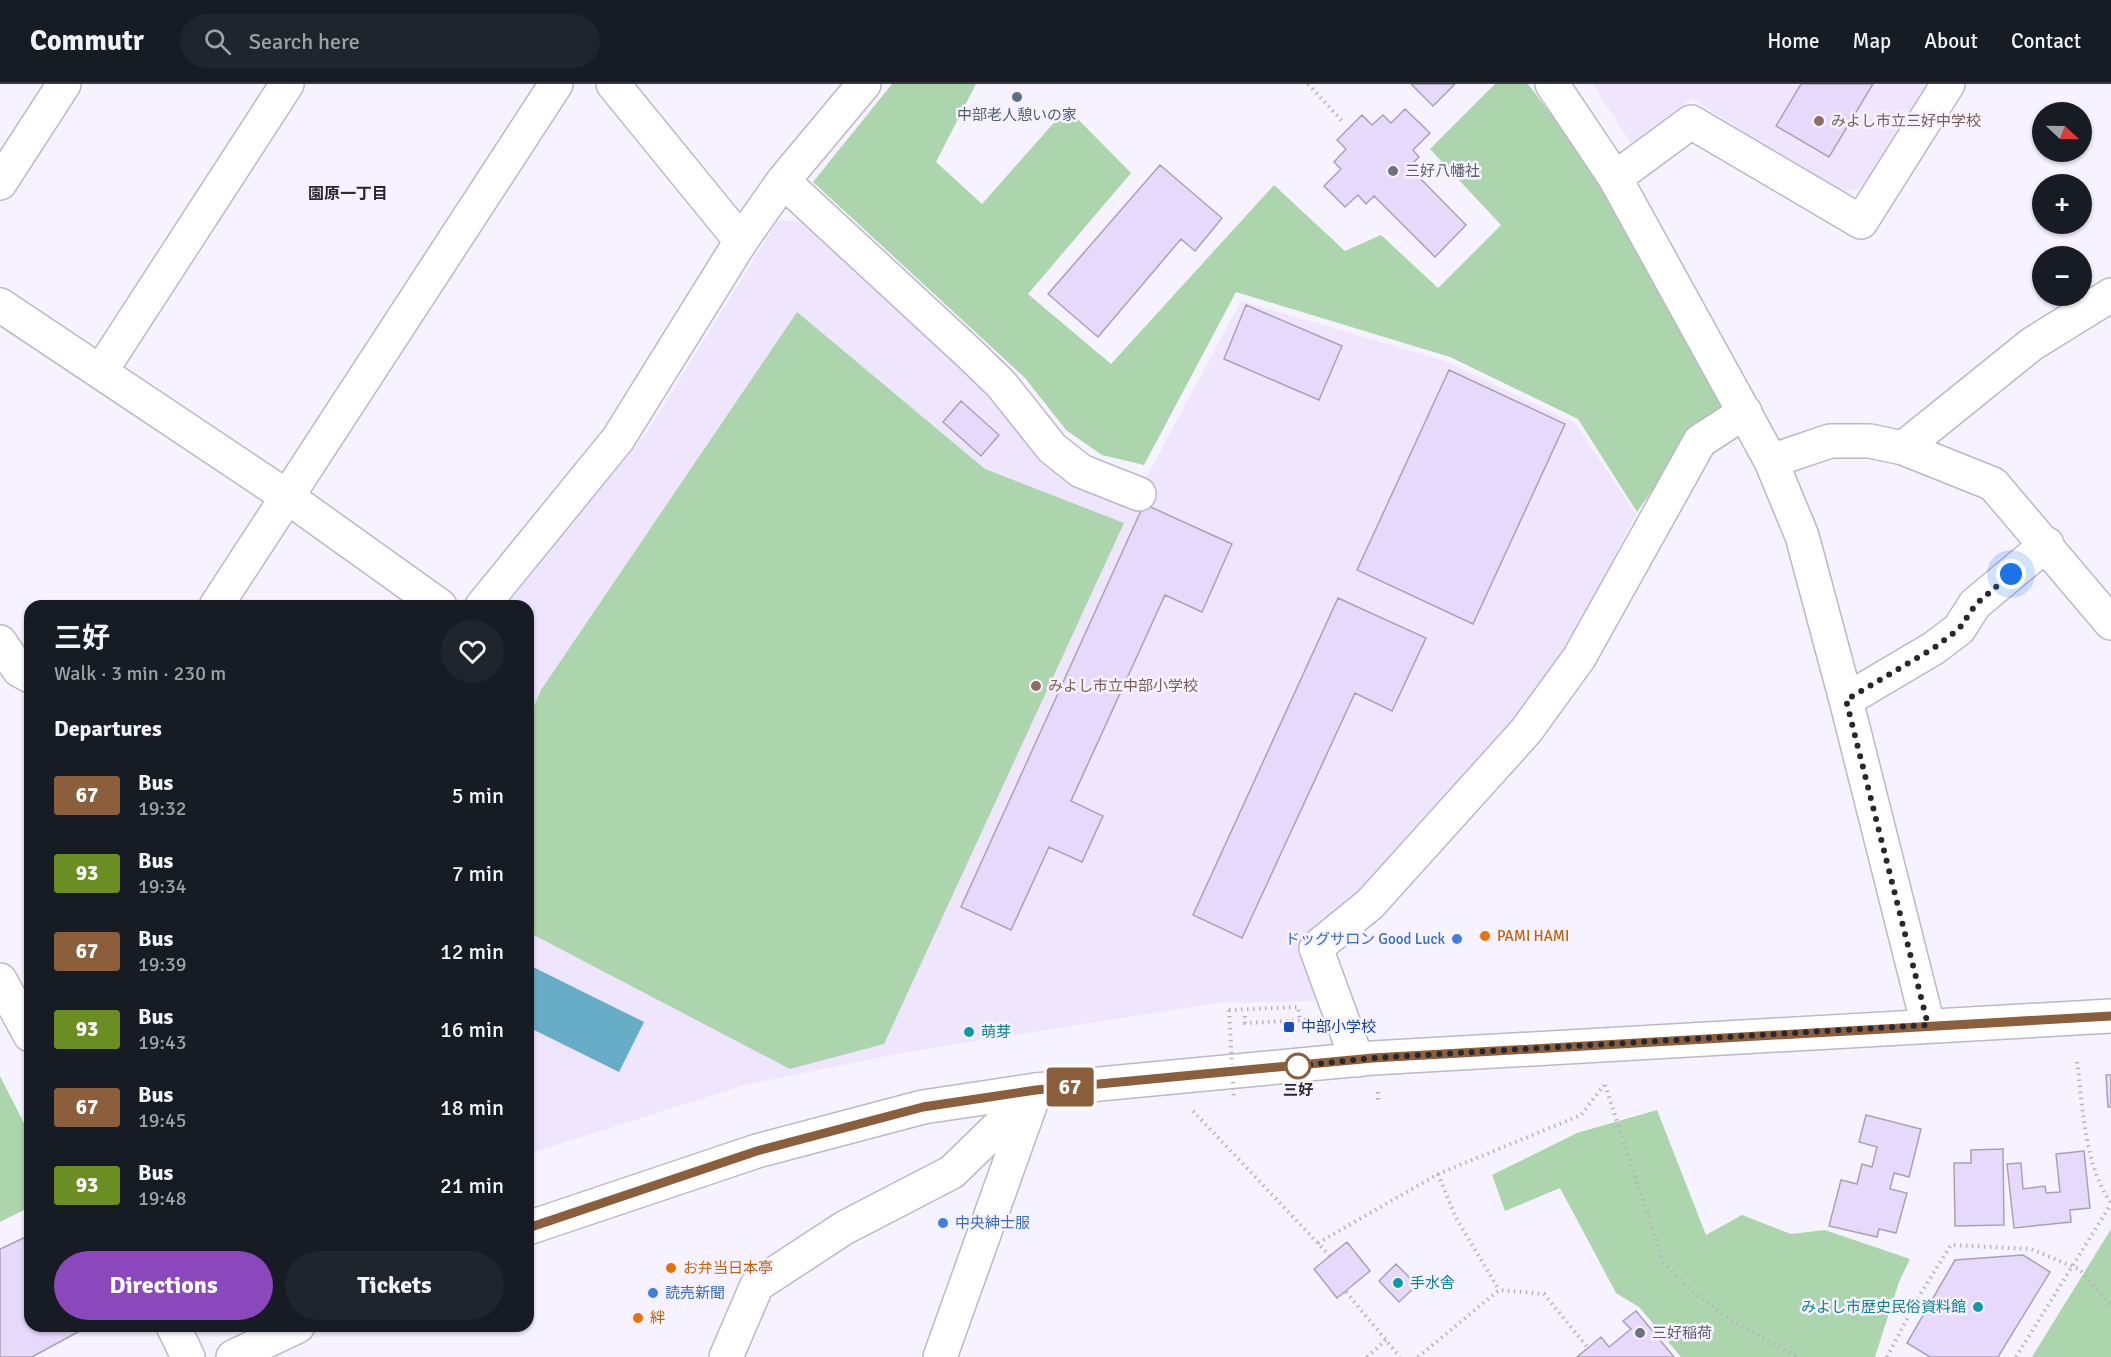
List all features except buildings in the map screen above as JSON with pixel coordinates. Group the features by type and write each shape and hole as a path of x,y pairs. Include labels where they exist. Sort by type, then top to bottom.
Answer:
{"street":[{"path":"0,183 64,84"},
{"path":"101,371 287,84"},
{"path":"220,600 289,498 556,84"},
{"path":"612,84 741,241"},
{"path":"487,600 618,439 741,241 783,181 864,84"},
{"path":"1552,84 1615,178 1745,412 1772,461 1802,536 1928,1025"},
{"path":"1615,178 1690,122 1861,222 1948,84"},
{"path":"783,181 1001,384 1052,448 1081,471 1139,494"},
{"path":"1903,448 2032,344 2111,296"},
{"path":"0,305 289,498 432,600"},
{"path":"1357,1060 1316,948 1370,904 1526,731 1579,658 1700,441 1745,412"},
{"path":"1772,461 1830,441 1870,441 1903,448 1993,484 2047,544 2111,623"},
{"path":"1846,700 1934,648 1959,629 1976,604 2047,544"},
{"path":"0,642 19,670 24,673"},
{"path":"0,980 24,1024"},
{"path":"534,1226 757,1151 923,1107 1036,1090 1357,1060 2111,1016"},
{"path":"726,1357 757,1285 844,1228 952,1172 1036,1090"},
{"path":"940,1357 1036,1090"},
{"path":"176,1332 188,1357"},
{"path":"233,1357 285,1332"}],"path":[{"path":"1308,84 1343,122"},
{"path":"1234,1099 1229,1010 1298,1007 1300,1020 1245,1023 1245,1016"},
{"path":"2016,1357 2111,1203 2103,1191 2088,1142 2077,1062"},
{"path":"1318,1243 1438,1174 1581,1115 1605,1085 1663,1261 1680,1283 1700,1300 1797,1357"},
{"path":"1192,1111 1330,1256"},
{"path":"1438,1174 1455,1216 1499,1290"},
{"path":"1887,1357 1919,1296 1951,1245 2031,1249 2079,1269 2111,1305"},
{"path":"1418,1357 1499,1290 1544,1294 1588,1348"},
{"path":"1346,1292 1400,1357"},
{"path":"1367,1357 1386,1340"}],"shaded area":[{"name":"みよし市立三好中学校","path":"1592,84 1936,84 1873,186 1834,193 1692,98 1631,143"},
{"name":"みよし市立中部小学校","path":"778,220 806,222 950,355 1059,477 1130,508 1241,301 1445,361 1575,423 1636,514 1570,647 1517,724 1363,895 1302,944 1325,1001 1217,1003 907,1052 745,1085 534,1152 534,600 509,600 647,432"}],"green space":[{"path":"892,84 976,84 936,162 982,204 1067,108 1131,173 1028,294 1111,364 1274,185 1345,251 1381,235 1438,288 1501,225 1430,149 1495,84 1528,84 1609,191 1725,406 1692,433 1637,512 1578,419 1450,357 1236,292 1144,465 1102,455 1066,430 1025,378 813,182"},
{"path":"797,312 985,469 1124,523 884,1044 790,1069 534,935 534,706 541,690"},
{"path":"0,1076 24,1123 24,1210 0,1222"},
{"path":"1657,1110 1706,1235 1742,1215 1791,1234 1825,1230 1910,1259 1899,1282 1875,1357 1681,1357 1639,1307 1616,1293 1560,1188 1505,1211 1492,1175 1577,1133"},
{"path":"2111,1229 2111,1357 2032,1357"}],"water":[{"path":"534,967 644,1022 619,1072 534,1030"}],"bus line":[{"name":"67","path":"534,1226 757,1151 923,1107 1036,1090 1373,1058 2111,1016"}],"place":[{"name":"中部老人憩いの家","path":"1017,97"},
{"name":"みよし市立三好中学校","path":"1819,121"},
{"name":"三好八幡社","path":"1393,171"},
{"name":"みよし市立中部小学校","path":"1036,686"},
{"name":"PAMI HAMI","path":"1485,936"},
{"name":"ドッグサロン Good Luck","path":"1457,939"},
{"name":"中部小学校","path":"1289,1027"},
{"name":"萌芽","path":"969,1032"},
{"name":"三好","path":"1298,1066"},
{"name":"中央紳士服","path":"943,1223"},
{"name":"お弁当日本亭","path":"671,1268"},
{"name":"手水舎","path":"1398,1283"},
{"name":"読売新聞","path":"653,1293"},
{"name":"みよし市歴史民俗資料館","path":"1978,1307"},
{"name":"絆","path":"638,1318"},
{"name":"三好稲荷","path":"1640,1333"}],"district":[{"name":"園原一丁目","path":"348,194"}],"route":[{"path":"1298,1066 1288,1067 1373,1058 1928,1025 1846,700 1934,648 1959,629 1976,604 2011,574"}]}
